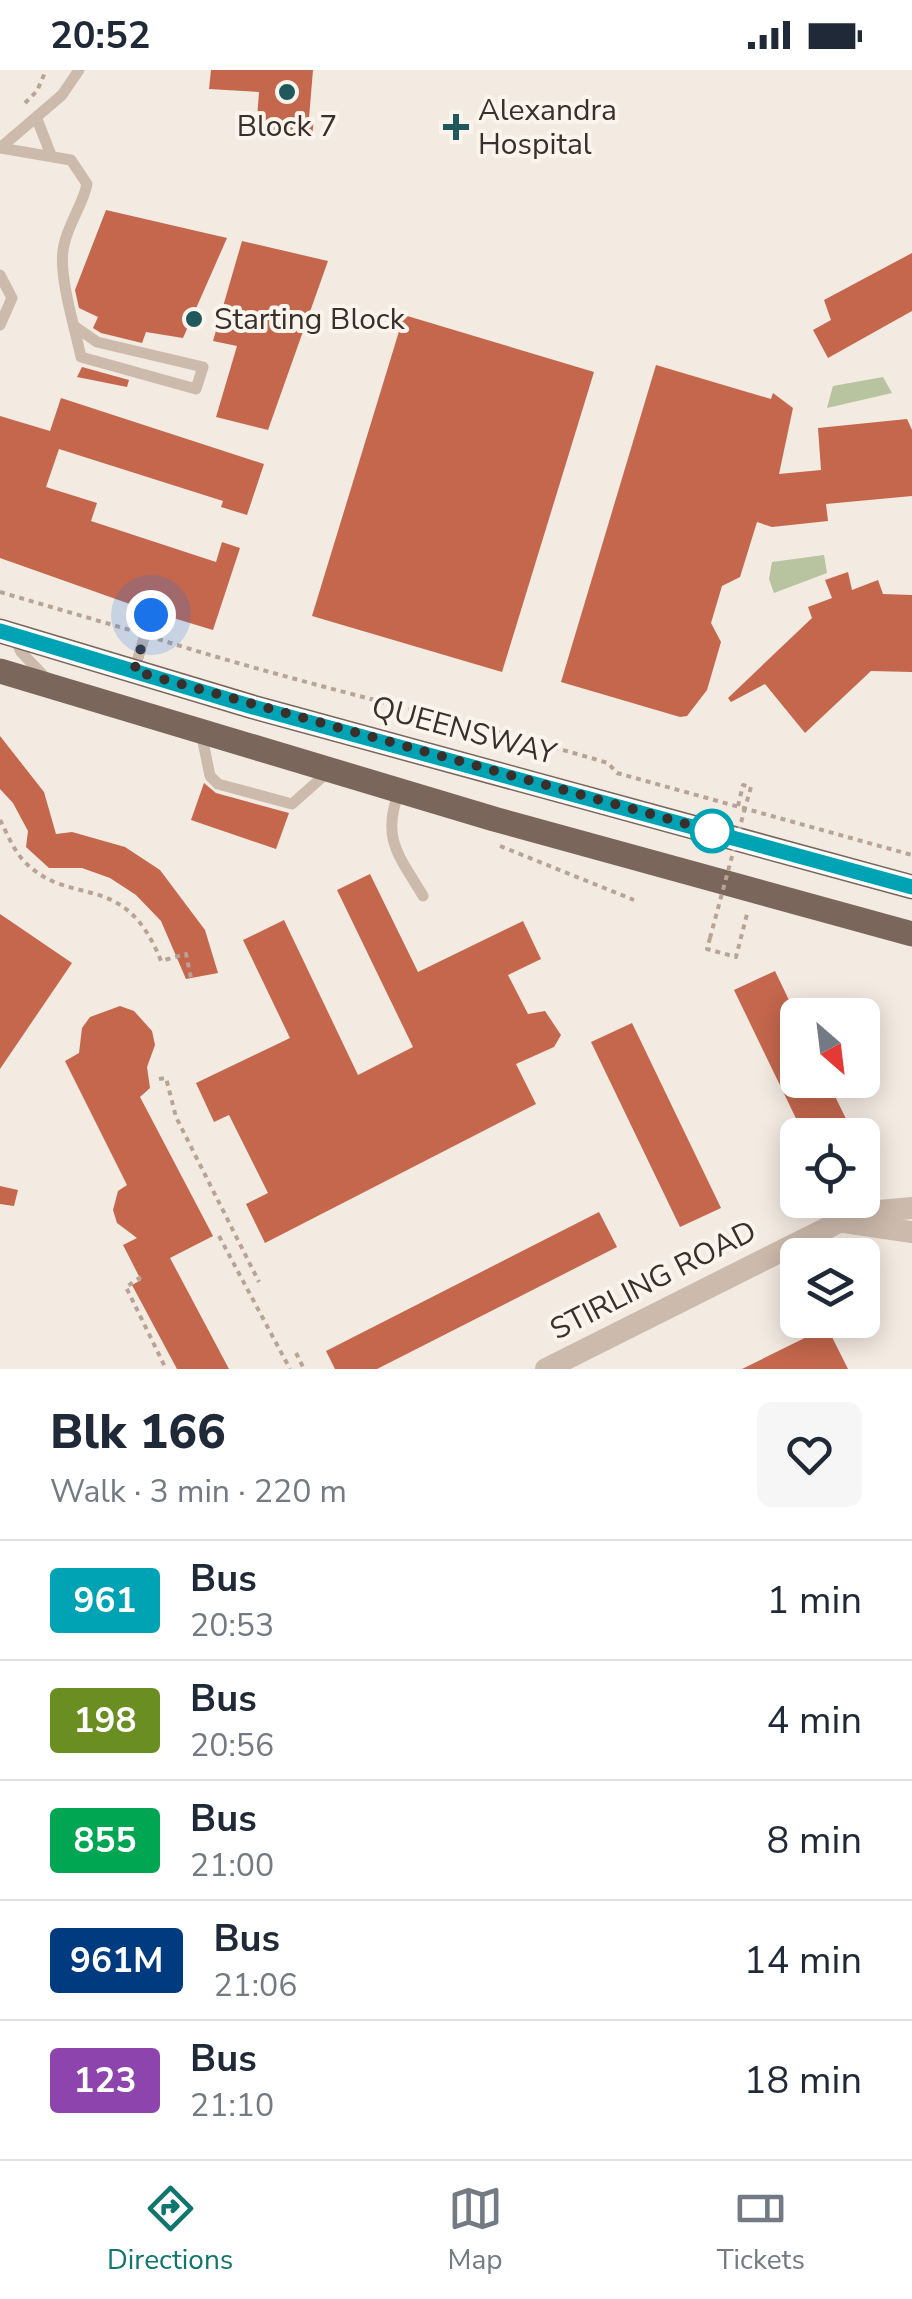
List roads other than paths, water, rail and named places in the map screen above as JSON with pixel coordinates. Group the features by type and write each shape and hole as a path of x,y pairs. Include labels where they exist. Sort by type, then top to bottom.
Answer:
{"main road":[{"name":"QUEENSWAY","path":"7,633 912,887"},
{"path":"0,672 400,787 494,819 912,934"},
{"path":"821,908 835,898 840,887 831,865"},
{"path":"865,921 858,896 874,877"}],"street":[{"name":"STIRLING ROAD","path":"546,1369 857,1213 912,1208"},
{"name":"STIRLING ROAD","path":"844,1222 912,1232"}],"lane":[{"path":"0,148 37,119 79,70"},
{"path":"37,119 51,154"},
{"path":"0,148 72,160 88,184 63,246 74,326 81,357 196,389 203,367 97,342 74,326"},
{"path":"0,274 12,298 0,325"},
{"path":"134,671 151,615"},
{"path":"7,633 51,684"},
{"path":"200,728 212,780 281,804 292,804 334,768"},
{"path":"400,787 388,820 390,840 423,896"}],"place":[{"name":"Block 7","path":"287,92"},
{"name":"Alexandra Hospital","path":"456,127"},
{"name":"Starting Block","path":"194,319"}]}
